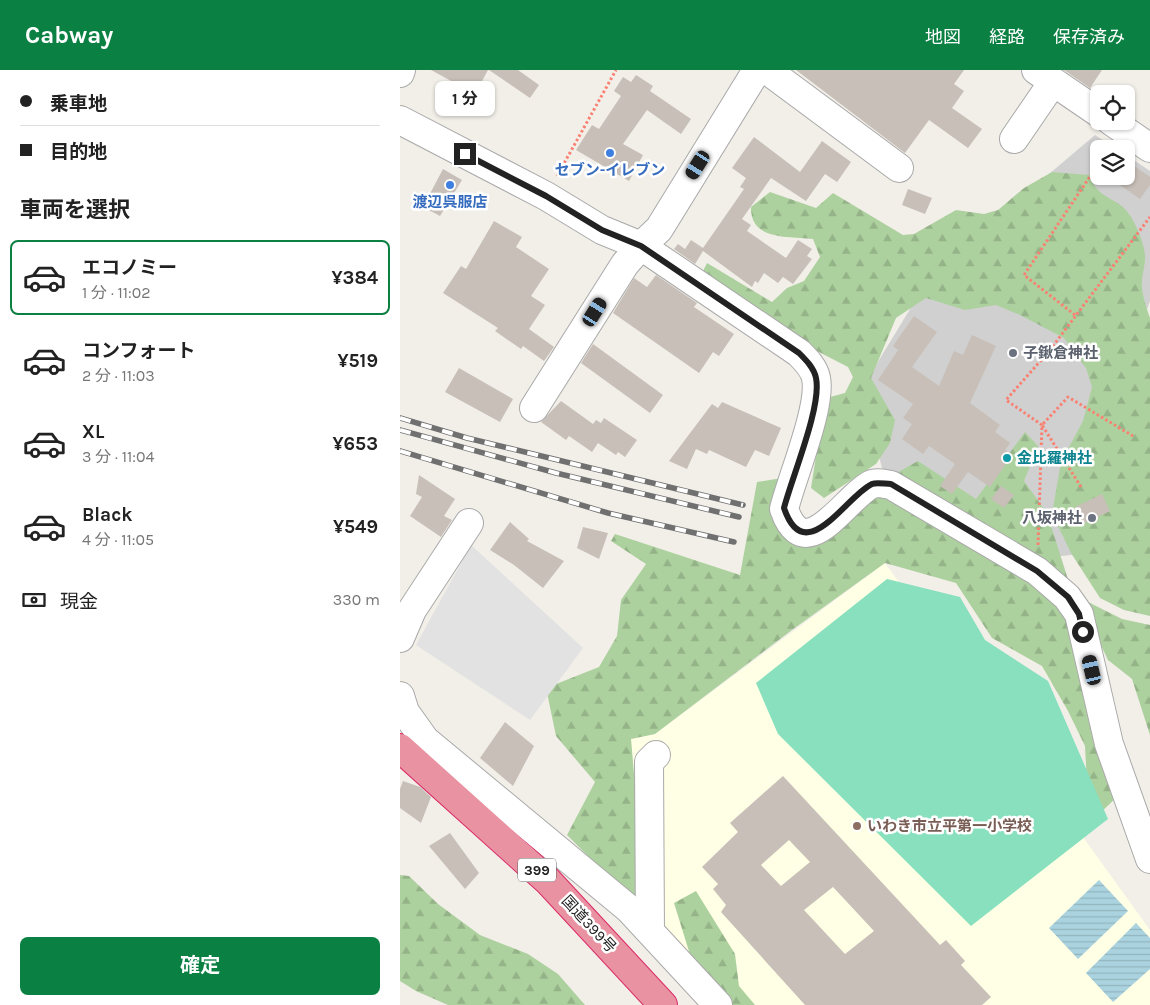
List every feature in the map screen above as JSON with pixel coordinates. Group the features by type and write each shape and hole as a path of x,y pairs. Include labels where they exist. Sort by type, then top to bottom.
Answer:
{"highway":[{"name":"国道399号","path":"400,748 548,881 663,1005"}],"street":[{"path":"534,408 625,264 659,228 757,70"},
{"path":"767,70 899,168"},
{"path":"1014,139 1044,76 1090,107"},
{"path":"400,120 546,196 602,230 641,246 799,353 816,376 818,396 784,508 788,520 797,530 807,532 820,530 863,490 874,483 891,484 1037,571 1068,597 1079,614 1109,744 1150,860"},
{"path":"1124,130 1150,148"},
{"path":"400,638 412,610 468,523"},
{"path":"402,707 426,740 629,909 718,1005"},
{"path":"650,931 649,762 656,755"}],"path":[{"path":"546,196 616,70"},
{"path":"1075,315 1024,275 1090,176"},
{"path":"1081,487 1042,425 1006,400 1050,350 1150,217"},
{"path":"1037,571 1042,425 1068,397 1133,436"}],"shaded area":[{"name":"子鍬倉神社","path":"1095,135 1102,140 1090,140 1090,185 1135,185 1135,161 1150,171 1150,301 1135,342 1125,549 1044,558 882,468 862,388 932,273"},
{"path":"471,545 583,648 530,720 416,645"},
{"name":"いわき市立平第一小学校","path":"885,563 1150,930 1150,1005 723,1005 646,914 631,739 655,734"}],"green space":[{"path":"1052,172 1089,175 1090,185 1094,185 1104,195 1126,210 1141,238 1145,261 1142,288 1150,318 1150,616 1124,610 1100,598 1071,553 1052,514 1061,462 1083,421 1092,387 1086,368 1064,338 996,305 965,310 926,298 896,318 871,378 895,420 890,443 876,464 824,498 811,488 816,456 830,397 845,393 853,377 848,367 815,350 702,273 707,263 772,302 787,288 804,281 820,257 813,239 773,235 757,226 752,218 751,207 770,192 816,208 833,193 903,235 914,234 956,210 984,214 998,210 1024,188"},
{"path":"1025,432 1038,446 1024,481 1047,513 1129,772 1118,796 1098,815 1088,803 1085,746 1068,711 1042,666 992,638 956,583 885,563 792,630 655,734 631,739 646,914 567,835 595,782 556,736 546,688 599,667 617,636 621,600 646,564 611,541 615,534 740,575 757,482 782,478 786,526 828,526 841,504 918,461 976,499"},
{"path":"887,579 960,597 985,640 1048,681 1108,819 971,926 778,734 756,683"},
{"path":"1078,597 1122,619 1150,625 1150,735 1132,679 1108,660"},
{"path":"400,875 409,876 438,904 480,935 528,954 558,974 585,1005 448,1005 416,991 400,981"},
{"path":"696,891 735,954 739,986 755,1005 733,1005 692,961 674,903"}],"water":[{"path":"1099,880 1128,911 1078,959 1049,928"},
{"path":"1136,923 1150,938 1150,969 1113,1002 1086,973"}],"building":[{"path":"431,70 488,70 475,94"},
{"path":"489,70 518,70 539,85 530,98"},
{"path":"796,70 964,70 954,84 964,91 952,108 982,129 968,148 929,120 905,153"},
{"path":"1064,70 1102,70 1092,85 1090,85 1090,88"},
{"path":"636,75 653,86 650,91 691,119 681,134 647,110 623,144 643,155 629,181 576,150 592,125 599,129 621,96 614,91 623,77 631,82"},
{"path":"754,137 800,172 822,141 851,162 837,182 825,174 806,201 771,178 742,219 751,225 747,231 786,258 798,240 812,249 807,256 812,259 793,284 783,277 778,283 764,273 758,283 755,281 752,287 703,251 695,264 674,249 678,244 685,249 691,240 703,248 744,189 740,187 746,178 732,168"},
{"path":"1135,166 1150,177 1150,185 1140,199 1120,185 1135,185"},
{"path":"443,169 462,180 440,216 423,207"},
{"path":"908,189 932,198 925,214 902,205"},
{"path":"494,221 522,237 516,247 549,269 531,296 545,305 529,329 554,347 544,361 523,346 521,349 495,331 498,328 443,293 461,266 466,269"},
{"path":"656,275 697,303 694,307 734,334 719,356 713,352 699,373 613,313 634,278 647,287"},
{"path":"914,316 937,332 912,367 939,386 954,351 963,355 972,335 996,346 970,403 1000,425 995,432 1010,443 1005,450 1012,455 990,487 968,472 952,494 940,486 955,464 929,446 923,454 902,439 912,424 903,418 913,404 878,380 898,350 893,346"},
{"path":"593,344 663,395 650,413 581,363"},
{"path":"459,368 513,399 500,422 445,392"},
{"path":"561,401 593,424 596,420 601,423 604,418 637,440 625,457 618,452 616,455 598,443 592,452 569,436 566,440 541,422"},
{"path":"722,402 781,428 769,456 755,450 746,467 709,450 707,454 696,449 687,469 669,461 712,404 718,408"},
{"path":"419,475 455,499 444,516 452,520 441,537 410,516 422,497 416,494"},
{"path":"1001,486 1014,495 1004,508 991,499"},
{"name":"八坂神社","path":"1102,494 1110,511 1083,524 1075,507"},
{"path":"510,522 529,539 527,541 564,561 543,588 514,565 490,550"},
{"path":"583,527 608,533 599,559 577,548"},
{"path":"505,722 534,746 513,786 480,758"},
{"path":"783,776 940,945 946,940 965,961 961,965 991,997 982,1005 805,1005 721,912 726,905 713,889 718,884 702,867 738,832 730,823","holes":["789,840 810,862 781,886 761,865","833,887 874,931 845,954 804,910"]},
{"path":"403,781 420,787 431,797 421,823 400,808 400,789"},
{"path":"450,833 479,873 465,889 429,846"}],"railway":[{"path":"400,418 467,438 743,505"},
{"path":"400,430 556,473 739,517"},
{"path":"400,451 608,513 734,542"}],"place":[{"name":"セブン-イレブン","path":"610,153"},
{"name":"渡辺呉服店","path":"450,185"},
{"name":"子鍬倉神社","path":"1013,353"},
{"name":"金比羅神社","path":"1007,458"},
{"name":"八坂神社","path":"1092,518"},
{"name":"いわき市立平第一小学校","path":"857,826"}],"route":[{"path":"465,154 546,196 602,230 641,246 799,353 809,362 816,376 818,396 784,508 788,520 797,530 807,532 820,530 863,490 874,483 891,484 1037,571 1068,597 1079,614 1083,632"}]}
